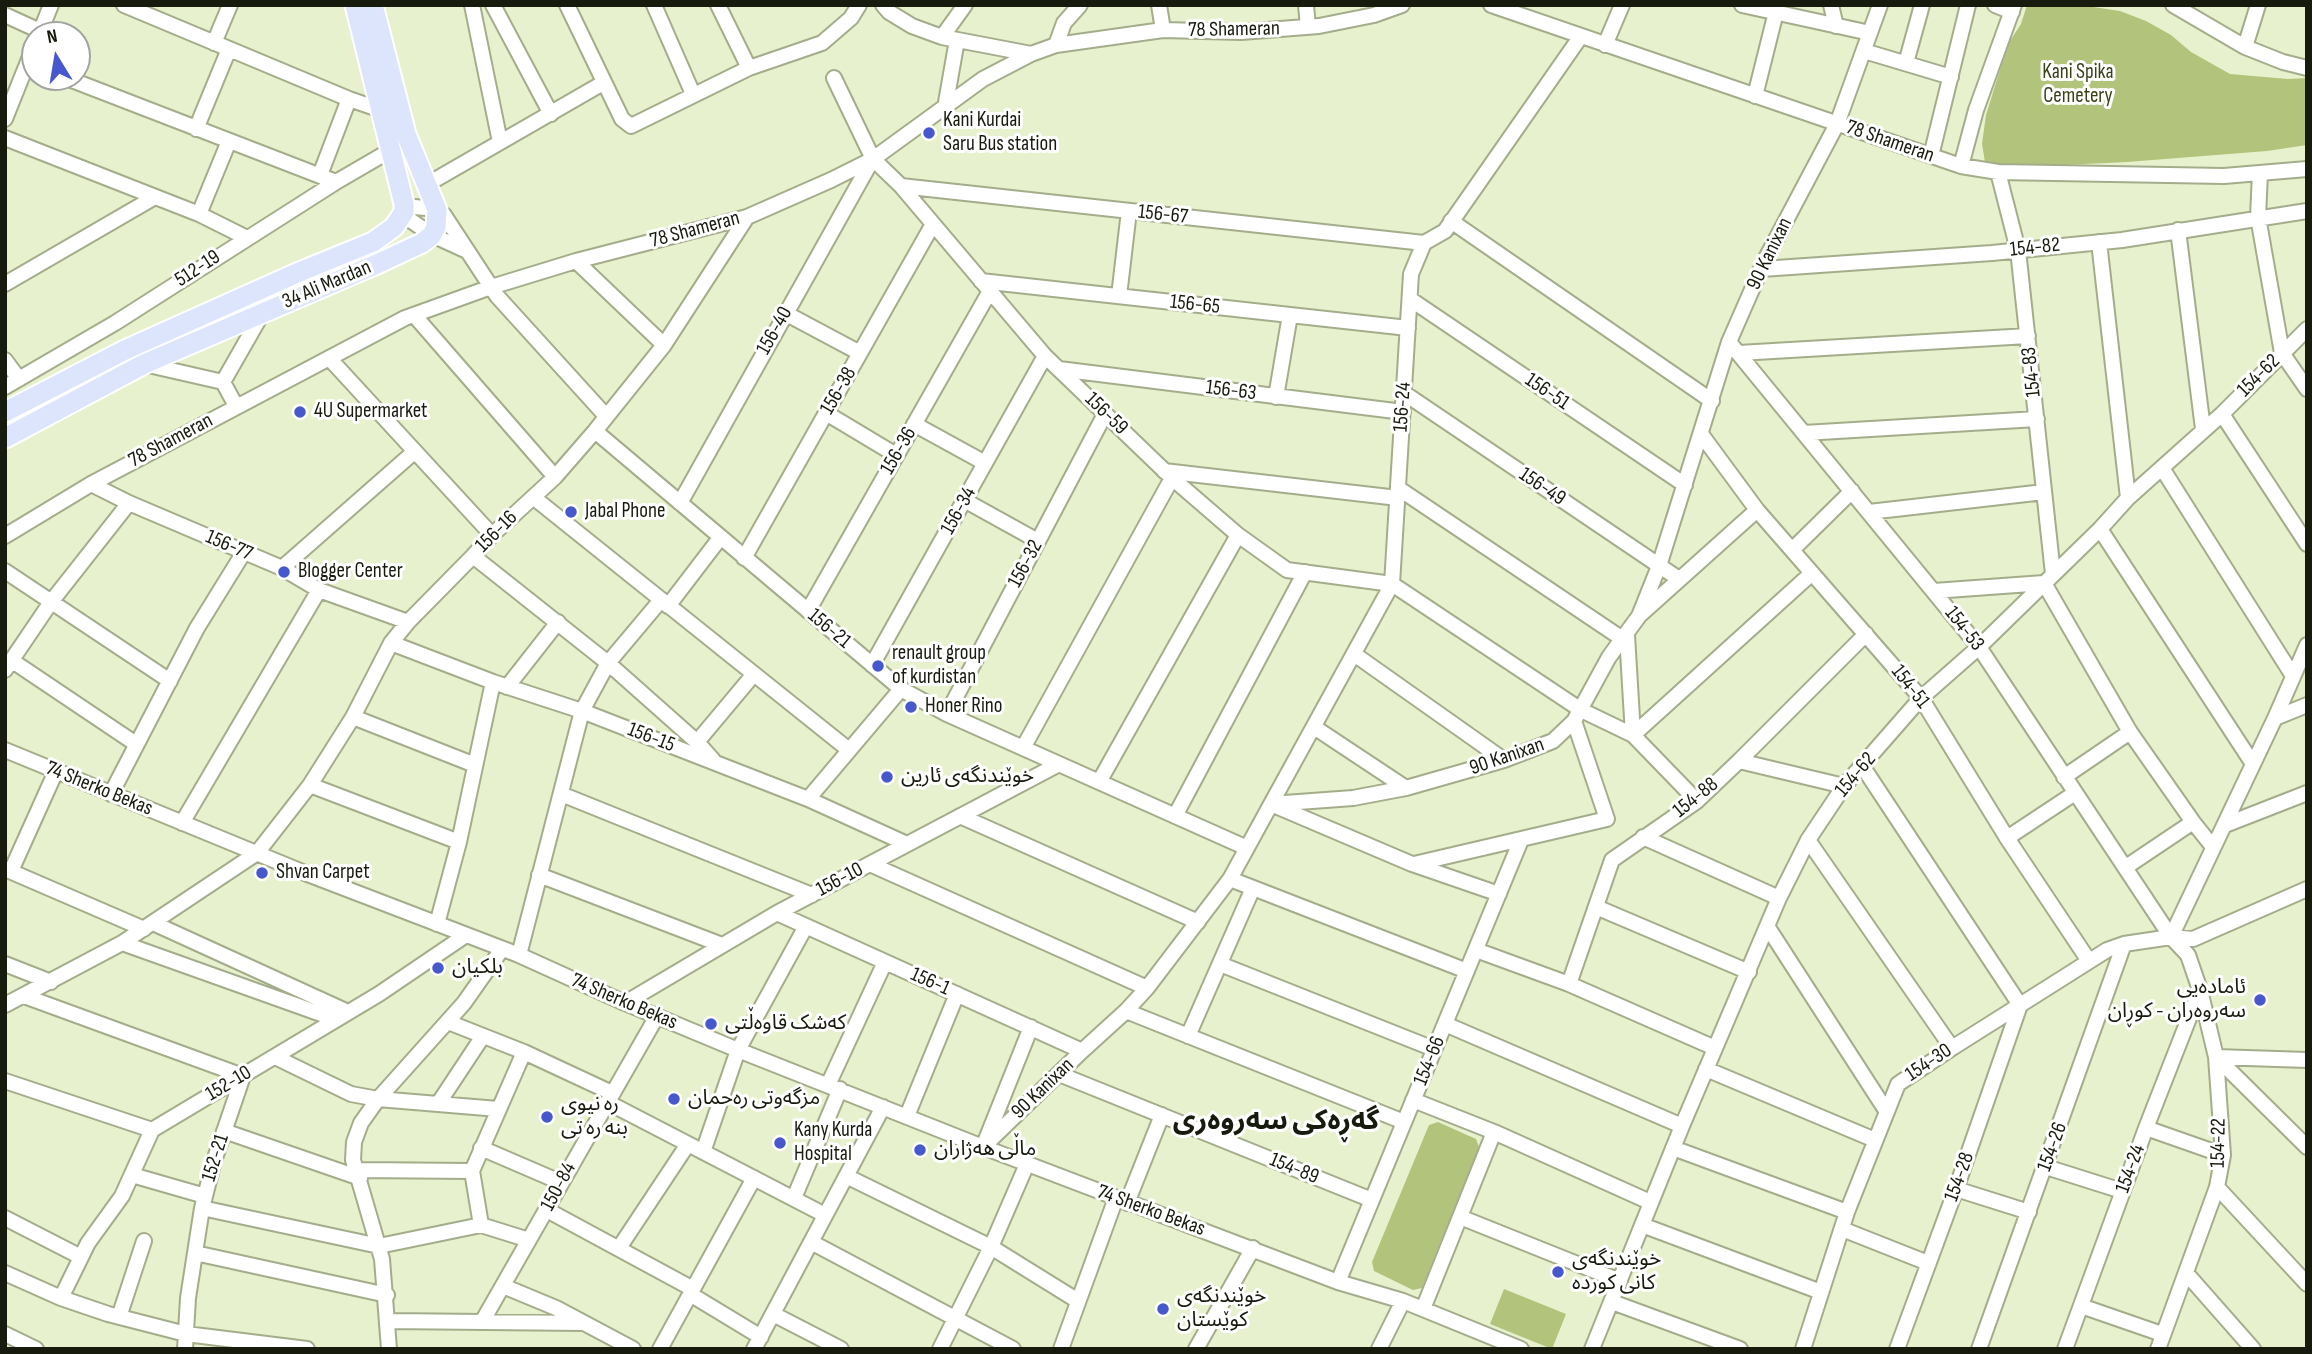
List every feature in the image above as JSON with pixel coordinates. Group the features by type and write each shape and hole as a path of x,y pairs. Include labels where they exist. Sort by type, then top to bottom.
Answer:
{"main road":[{"path":"355,5 381,110 395,141 426,185 437,210 436,227 432,235"},
{"path":"373,5 404,210"},
{"name":"34 Ali Mardan","path":"5,412 125,350 297,273 373,243 390,232 404,210"},
{"name":"34 Ali Mardan","path":"5,438 144,364 377,264 422,243 432,235"}],"street":[{"path":"124,5 381,110"},
{"path":"214,43 230,5"},
{"path":"472,5 500,142"},
{"path":"567,5 622,119 631,126 749,68 822,43 851,18 856,6"},
{"path":"654,5 693,94"},
{"path":"718,5 749,68"},
{"path":"883,5 889,12 912,26 942,37 1031,54"},
{"path":"942,37 965,5"},
{"path":"1056,45 1064,23 1080,5"},
{"path":"1159,5 1163,30"},
{"path":"1306,5 1308,27"},
{"name":"78 Shameran","path":"5,536 90,484 414,315 491,287 576,261 747,217 873,159 983,79 1031,54 1056,45 1163,30 1241,33 1308,27 1356,12 1374,15 1402,5"},
{"name":"78 Shameran","path":"1491,5 1511,8 1605,45 1961,166 1998,172 2224,176 2307,169"},
{"path":"1605,45 1622,5"},
{"path":"1742,5 1775,9 1870,33"},
{"path":"1831,5 1836,26"},
{"name":"90 Kanixan","path":"983,1147 1147,988 1230,878 1271,804 1353,798 1406,788 1504,760 1553,741 1578,716 1597,676 1639,616 1659,566 1712,401 1762,269 1837,124 1880,5"},
{"path":"1906,63 1922,5"},
{"path":"1931,156 1968,5"},
{"path":"1961,166 1976,110 2013,8 1995,5"},
{"path":"2173,5 2199,12 2245,47 2307,68"},
{"path":"2245,47 2258,5"},
{"path":"1755,96 1775,9"},
{"path":"477,24 496,10 551,114"},
{"path":"5,15 21,26"},
{"name":"156-24","path":"1271,804 1392,584 1411,274 1424,243 1445,231 1581,36"},
{"path":"945,108 957,40"},
{"path":"196,129 229,49"},
{"path":"1864,51 1951,77"},
{"path":"834,78 873,159"},
{"path":"426,185 603,83"},
{"path":"5,119 21,85"},
{"path":"91,88 336,182"},
{"path":"320,175 349,99"},
{"path":"5,138 199,214 247,238"},
{"path":"199,214 229,141"},
{"name":"512-19","path":"5,387 115,323 336,182 395,141"},
{"name":"156-59","path":"873,159 901,186 1045,356 1168,474 1238,535 1287,570 1392,584"},
{"name":"156-40","path":"680,503 873,159"},
{"name":"154-83","path":"1998,172 2018,250 2044,492 2048,579"},
{"path":"2260,173 2258,217 2282,353 2307,389"},
{"name":"156-67","path":"901,186 1424,243"},
{"path":"5,284 156,197"},
{"path":"467,251 432,235 410,220 404,210 414,206 437,210 450,224 491,287 606,416"},
{"path":"1119,296 1129,211"},
{"name":"154-82","path":"1762,269 2099,242 2307,211"},
{"name":"156-16","path":"5,1005 122,943 257,853 310,785 353,717 391,643 492,535 555,477 595,431 664,345 747,217"},
{"path":"1451,221 1712,401"},
{"name":"156-38","path":"744,558 933,224"},
{"path":"2178,230 2203,429"},
{"path":"2099,242 2128,498"},
{"path":"576,261 664,345"},
{"name":"156-65","path":"986,286 1119,296 1408,328"},
{"name":"156-36","path":"808,611 914,424 986,286"},
{"name":"156-51","path":"1410,299 1685,485"},
{"path":"223,382 263,312"},
{"path":"785,313 860,353"},
{"path":"414,315 555,477"},
{"path":"1276,397 1290,315"},
{"name":"154-62","path":"1592,1349 1650,1202 1779,898 1808,839 1844,786 1921,698 1979,647 2128,498 2222,414 2307,330"},
{"path":"1734,347 2028,336"},
{"name":"154-53","path":"1734,347 1979,647 2172,937"},
{"name":"156-34","path":"872,665 1045,356"},
{"path":"329,358 492,535"},
{"path":"5,360 19,379"},
{"path":"144,364 223,382 236,406"},
{"name":"156-63","path":"1059,369 1403,412"},
{"name":"156-49","path":"1404,393 1679,579"},
{"path":"826,413 896,455"},
{"name":"156-32","path":"947,713 1105,414"},
{"path":"2222,414 2307,544"},
{"path":"1804,433 2037,419"},
{"path":"914,424 985,463"},
{"name":"156-21","path":"595,431 901,689 1023,748 1247,848"},
{"name":"154-51","path":"1701,434 1757,510 1921,698 2007,838 2089,961"},
{"path":"282,568 414,452"},
{"path":"2162,468 2293,677"},
{"path":"1023,748 1168,474 1398,493 1625,637 1633,735"},
{"name":"156-77","path":"90,484 282,568 319,590 408,622"},
{"path":"1792,550 1852,491"},
{"path":"1869,512 2044,492"},
{"path":"533,497 849,750"},
{"path":"964,500 1038,541"},
{"path":"129,503 51,602 8,665 136,744"},
{"path":"1639,616 1757,510"},
{"path":"2100,528 2253,764"},
{"path":"1099,782 1238,535"},
{"path":"519,955 582,711 608,663 665,603 720,538"},
{"path":"111,794 197,628 244,552"},
{"path":"473,556 608,663 697,742 716,764"},
{"path":"5,571 170,681"},
{"path":"1175,816 1305,572"},
{"path":"1633,735 1812,573"},
{"path":"1934,591 2048,579 2130,732 2213,847"},
{"path":"1392,584 1578,716 1633,735 1696,801"},
{"path":"182,823 319,590"},
{"path":"507,687 558,622"},
{"name":"154-88","path":"1569,984 1612,860 1696,801 1866,634"},
{"name":"156-15","path":"391,643 507,687 582,711 808,799 907,844"},
{"path":"2172,937 2307,645"},
{"path":"1354,654 1504,760"},
{"path":"697,742 754,674"},
{"path":"438,924 459,842 493,682"},
{"path":"808,799 901,689"},
{"path":"2275,718 2307,705"},
{"path":"1412,864 1607,819 1578,716"},
{"path":"353,717 475,765"},
{"path":"1314,727 1406,788"},
{"path":"2064,777 2130,732"},
{"name":"74 Sherko Bekas","path":"5,750 257,853 519,955 738,1050 983,1147 1338,1282 1404,1301 1490,1343 1521,1349"},
{"path":"1739,761 1844,786"},
{"name":"156-10","path":"625,1003 777,913 1059,764"},
{"path":"1863,767 2020,1005"},
{"path":"56,771 8,870 149,926 342,1016"},
{"path":"310,785 459,842"},
{"path":"2007,838 2075,793"},
{"path":"2225,825 2307,793"},
{"path":"561,794 812,895"},
{"path":"1271,804 1412,864 1499,894"},
{"path":"960,816 1198,922"},
{"path":"2126,867 2193,822"},
{"path":"1643,837 1779,898"},
{"path":"1808,839 1952,1048"},
{"name":"154-66","path":"1338,1282 1521,840"},
{"path":"870,864 1147,988"},
{"path":"539,875 722,946"},
{"path":"1230,878 1467,971"},
{"path":"1188,1036 1253,888"},
{"name":"154-30","path":"1803,1349 1847,1212 1898,1084 2107,950 2124,944 2172,937 2193,939 2307,889"},
{"path":"1596,907 1749,972"},
{"name":"156-1","path":"777,913 1082,1051"},
{"path":"703,1152 738,1050 806,926"},
{"path":"1767,926 1887,1112"},
{"name":"152-10","path":"152,1130 342,1016 466,935"},
{"name":"154-22","path":"2158,1349 2217,1187 2223,1155 2216,1057 2200,990 2188,955 2172,937"},
{"path":"122,943 342,1016"},
{"name":"154-26","path":"1979,1349 2124,944"},
{"path":"389,1349 387,1295 379,1246 354,1160 354,1142 361,1124 378,1099 464,1003 502,949"},
{"path":"1476,950 1569,984 1715,1048"},
{"path":"794,1198 834,1087 885,962"},
{"path":"5,964 51,982"},
{"path":"1220,964 1434,1049"},
{"name":"154-24","path":"2065,1349 2122,1191 2200,990"},
{"path":"907,1116 957,994"},
{"path":"24,996 243,1076"},
{"name":"154-28","path":"1896,1349 1956,1189 2020,1005"},
{"path":"1126,1011 1404,1122"},
{"name":"150-84","path":"482,1322 657,1016"},
{"path":"448,1022 524,1052 688,1144 825,1214"},
{"path":"1445,1024 1682,1126"},
{"path":"983,1147 1031,1027"},
{"path":"438,1104 483,1036"},
{"path":"481,1225 472,1171 524,1052"},
{"path":"275,1057 351,1094 378,1099 498,1108"},
{"path":"2216,1057 2307,1060"},
{"path":"2216,1057 2307,1147"},
{"path":"1706,1069 1875,1140"},
{"name":"154-89","path":"1059,1074 1372,1200"},
{"name":"152-21","path":"186,1349 188,1298 203,1202 243,1076"},
{"path":"1878,1098 1898,1084"},
{"path":"7,1086 152,1130 122,1196 88,1243 61,1298"},
{"path":"1413,1100 1494,1132 1650,1202"},
{"path":"547,1210 619,1248 691,1292 757,1343 883,1107"},
{"path":"1061,1349 1078,1301 1121,1200 1162,1115"},
{"path":"2146,1128 2223,1155"},
{"path":"224,1131 358,1174 472,1171"},
{"path":"1423,1309 1494,1132"},
{"path":"619,1248 688,1144"},
{"path":"481,1148 560,1182"},
{"path":"1673,1148 1847,1212"},
{"path":"940,1349 991,1247 1027,1164"},
{"path":"2046,1167 2122,1191"},
{"path":"132,1175 203,1202 379,1246 481,1225 529,1240"},
{"path":"846,1176 991,1247 1078,1301"},
{"path":"660,1349 754,1178"},
{"path":"2217,1187 2307,1284"},
{"path":"1956,1189 2029,1212"},
{"path":"1460,1217 1620,1281"},
{"path":"5,1218 81,1256"},
{"path":"1642,1226 1821,1292"},
{"path":"1842,1229 1928,1263"},
{"path":"119,1317 144,1241"},
{"path":"811,1242 1013,1349"},
{"path":"1196,1349 1253,1248"},
{"path":"195,1253 387,1295"},
{"path":"5,1273 61,1298 119,1317 186,1334 307,1349"},
{"path":"2186,1273 2253,1349"},
{"path":"503,1286 583,1322 633,1349"},
{"path":"1380,1349 1404,1301"},
{"path":"1612,1302 1737,1348"},
{"path":"2081,1306 2162,1334"},
{"path":"773,1314 841,1349"},
{"path":"388,1321 583,1322"},
{"path":"5,1334 36,1349"}],"green space":[{"name":"Kani Spika Cemetery","path":"2027,5 2080,5 2120,11 2171,35 2191,52 2230,74 2307,78 2307,145 2267,151 2127,162 2042,166 1985,162 1982,144 1986,115 2008,44 2021,24"},
{"path":"1438,1122 1476,1139 1479,1147 1422,1288 1413,1290 1374,1271 1372,1262 1429,1125"},
{"path":"1504,1289 1566,1314 1552,1349 1490,1324"}],"place":[{"name":"Kani Kurdai Saru Bus station","path":"929,133"},
{"name":"4U Supermarket","path":"300,412"},
{"name":"Jabal Phone","path":"571,512"},
{"name":"Blogger Center","path":"284,572"},
{"name":"renault group of kurdistan","path":"878,666"},
{"name":"Honer Rino","path":"911,707"},
{"name":"خوێندنگەی ئارین","path":"887,777"},
{"name":"Shvan Carpet","path":"262,873"},
{"name":"بلكيان","path":"438,968"},
{"name":"ئامادەیی سەروەران - کوڕان","path":"2260,1000"},
{"name":"کەشک قاوەڵتی","path":"711,1024"},
{"name":"مزگەوتی رەحمان","path":"674,1099"},
{"name":"ره نیوی بنه ره تی","path":"547,1117"},
{"name":"Kany Kurda Hospital","path":"780,1143"},
{"name":"ماڵی هەژاران","path":"920,1150"},
{"name":"خوێندنگەی کانی کوردە","path":"1558,1272"},
{"name":"خوێندنگەی کوێستان","path":"1163,1309"}],"district":[{"name":"گەڕەکی سەروەری","path":"1276,1122"}]}
